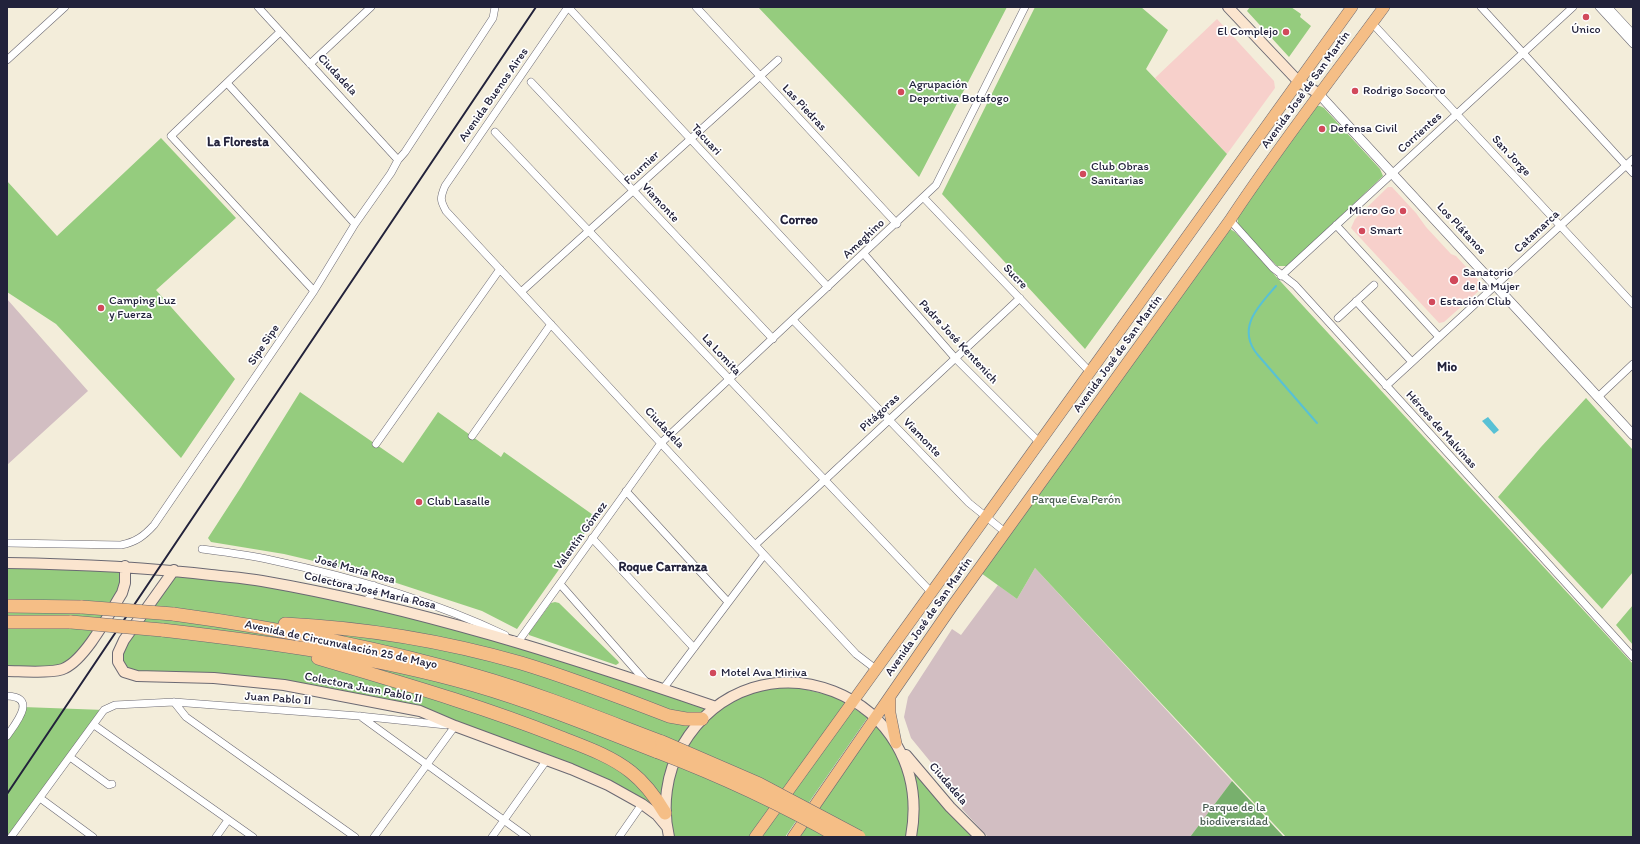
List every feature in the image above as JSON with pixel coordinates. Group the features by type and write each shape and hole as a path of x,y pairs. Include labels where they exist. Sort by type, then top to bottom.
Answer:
{"highway":[{"name":"Avenida de Circunvalación 25 de Mayo","path":"7,606 82,607 173,614 236,622 302,634 410,658 478,676 546,698 660,747"},
{"name":"Avenida de Circunvalación 25 de Mayo","path":"7,622 71,622 162,630 253,640 368,659 474,685 660,747"},
{"path":"236,622 353,629 457,647 521,663 669,716 686,719 702,719"},
{"path":"253,640 309,655 413,687 532,726 589,749 615,761 631,772 645,785 666,813"},
{"path":"660,747 790,810 839,837"},
{"path":"660,747 759,784 859,837"}],"main road":[{"name":"Los Plátanos","path":"1228,7 1298,81 1318,93"},
{"name":"Avenida José de San Martín","path":"755,837 986,518 1089,371 1352,7"},
{"name":"Avenida José de San Martín","path":"793,837 1005,532 1230,220 1318,93 1384,7"},
{"name":"Colectora José María Rosa","path":"7,563 125,566 174,570 261,581 365,602 518,642 716,707"},
{"path":"7,671 47,671 64,669 81,657 122,593 126,583 125,566"},
{"name":"Colectora Juan Pablo II","path":"174,570 124,640 118,653 118,662 124,672 136,676 214,678 284,686 420,711 454,726 571,769 608,785 642,804 657,815 668,832"},
{"path":"668,832 666,793 670,772 688,735 702,719 716,707 740,693 760,686 799,683 817,686 854,700 875,717 897,745 907,765 913,789 914,820 911,837"},
{"path":"890,696 890,713 897,745"},
{"name":"Ciudadela","path":"897,745 950,807 980,837"}],"street":[{"path":"7,60 65,7"},
{"name":"Ciudadela","path":"258,7 398,160"},
{"path":"310,64 371,7"},
{"name":"Sipe Sipe","path":"7,543 122,546 133,543 142,537 154,525 314,292 355,224 391,173 398,160 405,152 493,18 495,7"},
{"name":"Tacuari","path":"568,7 828,288"},
{"name":"Avenida Buenos Aires","path":"441,197 444,186 568,7"},
{"name":"Las Piedras","path":"696,7 897,224"},
{"name":"Ameghino","path":"661,443 897,224 936,185 1025,7"},
{"path":"1481,7 1633,173"},
{"name":"Corrientes","path":"1282,276 1573,7"},
{"path":"1599,7 1633,44"},
{"path":"1608,7 1633,34"},
{"name":"San Jorge","path":"1372,23 1633,304"},
{"path":"280,32 171,136 314,292"},
{"name":"Fournier","path":"522,292 690,138 778,60"},
{"name":"Viamonte","path":"531,82 773,338"},
{"path":"227,83 355,224"},
{"name":"Los Plátanos","path":"1318,93 1633,435"},
{"name":"La Lomita","path":"495,132 931,592"},
{"name":"Catamarca","path":"1386,386 1633,158"},
{"name":"Ciudadela","path":"441,197 446,211 856,654 876,670"},
{"name":"Sucre","path":"924,198 1089,371"},
{"name":"Héroes de Malvinas","path":"1230,220 1282,276 1295,285 1633,657"},
{"path":"1336,225 1439,337"},
{"name":"Padre José Kentenich","path":"864,254 955,358 1039,442"},
{"path":"376,444 500,269"},
{"path":"1338,318 1374,285"},
{"name":"Pitágoras","path":"755,545 1020,298"},
{"path":"1356,301 1412,362"},
{"name":"Viamonte","path":"793,320 969,503 1005,532"},
{"path":"472,436 551,324"},
{"path":"1598,397 1633,364"},
{"name":"Valentín Gómez","path":"518,642 661,443"},
{"path":"626,491 728,602"},
{"path":"592,538 694,648"},
{"name":"José María Rosa","path":"202,549 271,560 373,585 445,610 487,627 518,642"},
{"path":"663,689 764,554"},
{"path":"560,584 648,684"},
{"path":"365,602 372,595 373,585"},
{"path":"7,696 15,696 20,699 24,707 23,713 7,736"},
{"path":"174,702 186,717 355,837"},
{"name":"Juan Pablo II","path":"94,725 104,710 115,705 174,702 359,716 454,726"},
{"path":"359,716 527,837"},
{"path":"7,835 10,837 94,725 253,837"},
{"path":"374,837 454,726"},
{"path":"70,757 109,785 112,784"},
{"path":"492,837 546,761"},
{"path":"40,798 93,837"},
{"path":"619,837 642,804"},
{"path":"216,837 228,820"}],"shaded area":[{"path":"1217,19 1274,81 1275,88 1227,154 1155,78"},
{"path":"1388,187 1392,187 1416,213 1426,227 1451,254 1456,256 1482,285 1481,289 1444,322 1439,323 1351,228 1355,219"},
{"path":"7,299 88,391 7,465"},
{"path":"1035,568 1232,781 1190,837 988,837 962,809 964,800 956,795 911,738 904,717 908,697 952,629 961,635 998,585 1017,599"}],"green space":[{"name":"Agrupación Deportiva Botafogo","path":"758,7 1007,7 919,177"},
{"name":"Club Obras Sanitarias","path":"1035,7 1141,7 1168,30 1146,69 1227,154 1085,349 942,194"},
{"name":"El Complejo","path":"1250,7 1291,7 1301,14 1300,17 1311,26 1289,57 1247,11"},
{"path":"1316,106 1324,108 1380,169 1383,176 1288,266 1277,266 1240,227 1237,215"},
{"name":"Camping Luz y Fuerza","path":"161,138 236,218 156,290 235,379 181,458 56,324 7,292 7,181 57,236"},
{"name":"Parque Eva Perón","path":"1230,229 1235,232 1633,664 1633,837 1286,837 1035,568 1017,599 981,573"},
{"name":"Club Lasalle","path":"300,392 403,463 438,412 501,457 504,452 596,517 517,629 482,611 369,574 284,554 211,542 208,538"},
{"path":"1586,398 1633,450 1633,572 1602,609 1498,497"},
{"path":"7,563 125,566 125,583 81,657 64,669 7,671"},
{"path":"174,570 365,602 716,707 778,683 854,701 755,837 669,837 667,827 608,785 420,711 284,685 137,676 118,662 124,640"},
{"path":"551,603 559,603 619,663 616,665 529,635"},
{"path":"1633,605 1633,645 1616,625"},
{"path":"23,707 104,710 10,837 7,835 7,736"},
{"path":"853,708 868,717 785,837 759,837"},
{"path":"875,717 980,837 793,837"},
{"name":"Parque de la biodiversidad","path":"1232,781 1284,837 1190,837"}],"water":[{"path":"1488,417 1499,430 1494,434 1482,421"}],"waterway":[{"path":"1276,286 1252,317 1249,326 1251,344 1257,354 1317,423"}],"railway":[{"path":"7,794 536,7"}],"place":[{"name":"Único","path":"1586,17"},
{"name":"El Complejo","path":"1286,32"},
{"name":"Rodrigo Socorro","path":"1355,91"},
{"name":"Agrupación Deportiva Botafogo","path":"901,92"},
{"name":"Defensa Civil","path":"1322,129"},
{"name":"Club Obras Sanitarias","path":"1083,174"},
{"name":"Micro Go","path":"1403,211"},
{"name":"Smart","path":"1362,231"},
{"name":"Sanatorio de la Mujer","path":"1454,280"},
{"name":"Estación Club","path":"1432,302"},
{"name":"Camping Luz y Fuerza","path":"101,308"},
{"name":"Club Lasalle","path":"419,502"},
{"name":"Motel Ava Miriva","path":"713,673"}],"district":[{"name":"La Floresta","path":"238,143"},
{"name":"Correo","path":"799,221"},
{"name":"Mio","path":"1447,368"},
{"name":"Roque Carranza","path":"663,568"}]}
